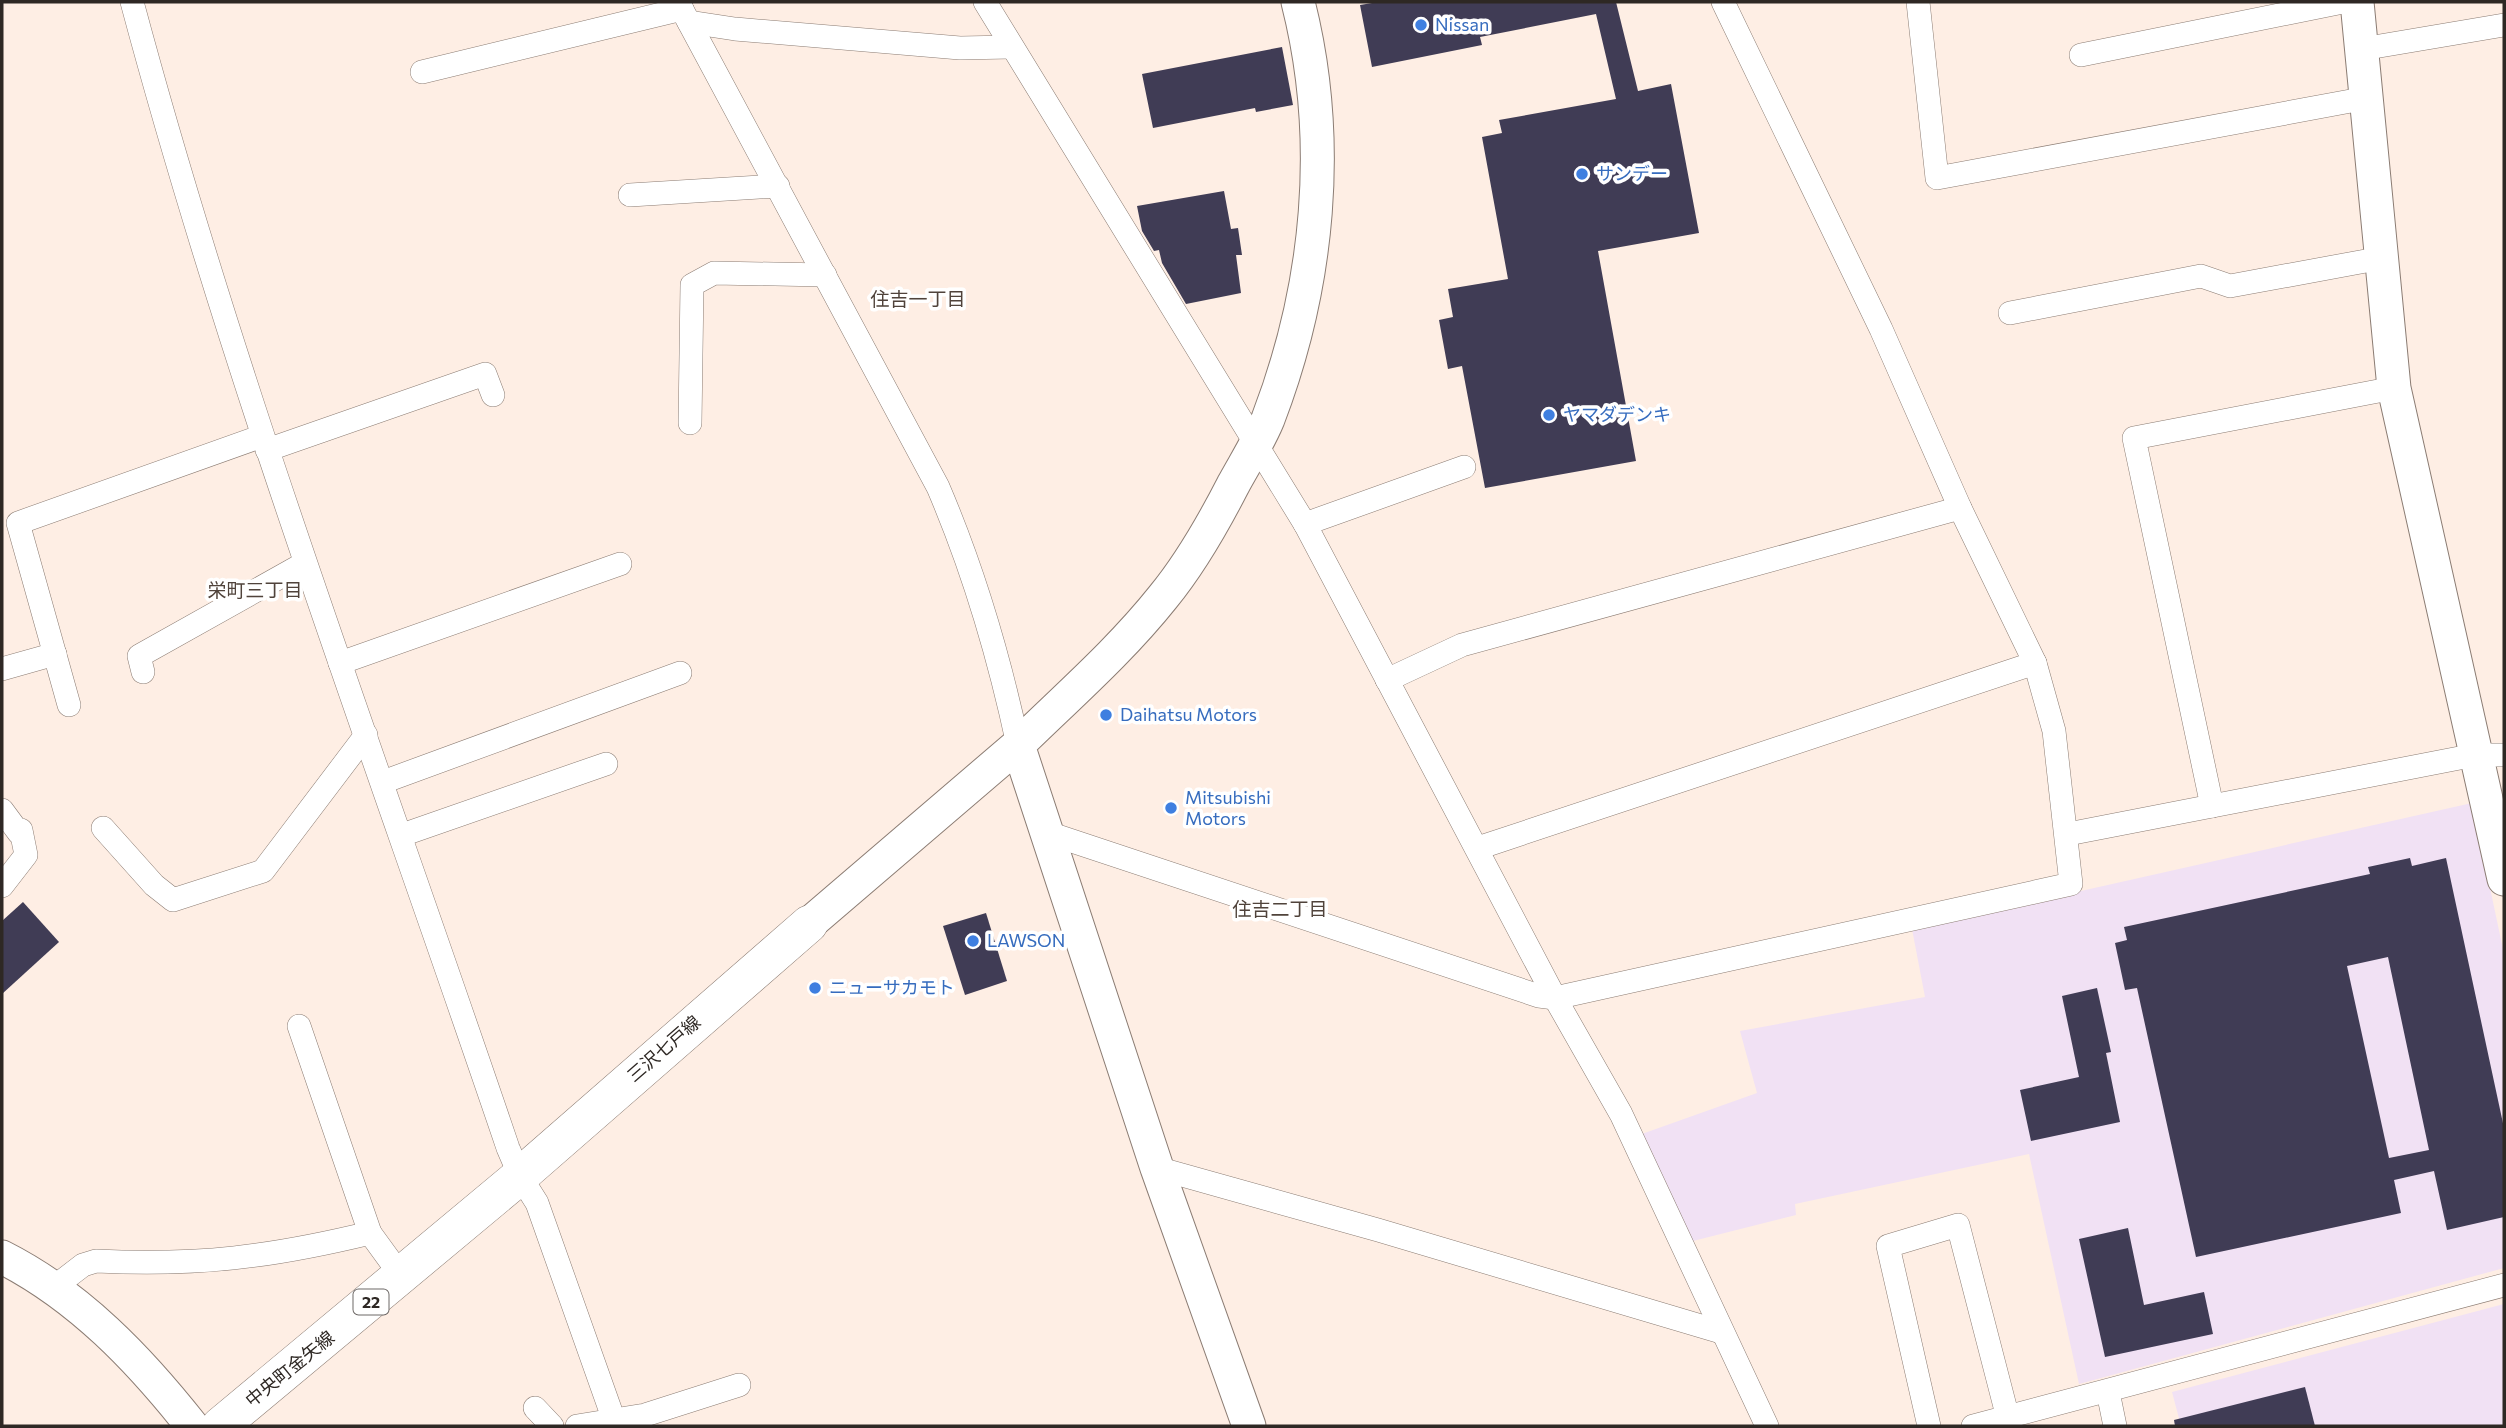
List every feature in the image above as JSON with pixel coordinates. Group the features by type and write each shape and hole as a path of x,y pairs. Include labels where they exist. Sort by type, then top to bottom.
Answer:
{"main road":[{"name":"三沢七戸線","path":"520,1176 809,924"},
{"name":"中央町金矢線","path":"220,1426 520,1176"}],"street":[{"path":"132,2 170,145 264,443 520,1176 537,1203 615,1422"},
{"path":"985,2 1010,47 1305,524 1555,998 1621,1114 1767,1426"},
{"path":"809,924 1018,745 1163,597 1199,547 1267,422 1292,349 1318,198 1318,124 1309,44 1298,2"},
{"path":"1045,832 1539,996 1555,998 2071,884 2068,834 2054,731 2035,663 1960,508 1881,329 1723,2"},
{"path":"1918,2 1937,178 2367,98"},
{"path":"2081,55 2343,2"},
{"path":"2357,2 2394,388 2490,755 2504,879"},
{"path":"422,72 683,11 735,29 960,48 1010,47"},
{"path":"683,11 938,487 961,540 1001,665 1018,745 1045,832 1157,1168 1249,1426"},
{"path":"2362,49 2504,25"},
{"path":"630,195 778,186"},
{"path":"2010,313 2201,276 2230,286 2382,258"},
{"path":"690,424 692,285 714,273 825,275"},
{"path":"69,705 18,523 485,374 493,396"},
{"path":"2212,806 2134,438 2394,388"},
{"path":"1305,524 1464,467"},
{"path":"1387,680 1462,645 1960,508"},
{"path":"143,672 139,656 305,563"},
{"path":"340,663 620,564"},
{"path":"2,669 55,654"},
{"path":"1478,848 2035,663"},
{"path":"383,782 680,673"},
{"path":"103,828 153,885 173,900 263,871 366,735"},
{"path":"2068,834 2490,755"},
{"path":"402,835 606,764"},
{"path":"2,810 19,833 21,830 26,855 2,886"},
{"path":"299,1026 370,1233 402,1277"},
{"path":"1157,1168 1378,1230 1721,1332"},
{"path":"1929,1426 1888,1246 1958,1225 2008,1418"},
{"path":"53,1288 83,1265 96,1261 210,1262 267,1256 370,1233"},
{"path":"2,1257 53,1288 132,1354 192,1426"},
{"path":"1973,1426 2504,1285"},
{"path":"577,1426 615,1422 645,1415 739,1385"},
{"path":"2108,1392 2115,1426"},
{"path":"535,1408 552,1426"}],"shaded area":[{"path":"2472,803 2504,954 2504,1268 2079,1384 2029,1154 1795,1204 1796,1215 1689,1242 1639,1135 1757,1093 1740,1031 1925,997 1912,929"},
{"path":"2504,1304 2504,1426 2181,1426 2172,1392"}],"building":[{"path":"1378,2 1616,2 1638,91 1671,84 1699,233 1598,251 1636,461 1485,488 1462,366 1448,369 1439,320 1453,317 1448,289 1508,279 1482,137 1502,133 1499,120 1616,99 1596,14 1480,37 1482,45 1372,67 1360,5"},
{"path":"1282,47 1293,105 1256,112 1255,108 1153,128 1142,74"},
{"path":"1224,191 1231,229 1238,228 1242,255 1236,255 1241,293 1186,304 1162,263 1159,250 1154,251 1142,231 1137,206"},
{"path":"2410,858 2412,866 2446,858 2504,1128 2504,1217 2447,1230 2434,1171 2394,1180 2401,1213 2196,1257 2137,988 2125,990 2115,943 2127,940 2124,927 2370,874 2368,867","holes":["2388,957 2429,1150 2389,1158 2347,966"]},
{"path":"23,902 59,942 2,994 2,921"},
{"path":"986,913 1007,981 965,995 943,926"},
{"path":"2097,988 2111,1052 2106,1053 2120,1122 2031,1141 2020,1090 2079,1077 2062,996"},
{"path":"2128,1228 2144,1305 2204,1292 2213,1334 2105,1357 2079,1239"},
{"path":"2305,1387 2315,1426 2175,1426 2174,1420"}],"place":[{"name":"Nissan","path":"1421,25"},
{"name":"サンデー","path":"1582,174"},
{"name":"ヤマダデンキ","path":"1549,415"},
{"name":"Daihatsu Motors","path":"1106,715"},
{"name":"Mitsubishi Motors","path":"1171,808"},
{"name":"LAWSON","path":"973,941"},
{"name":"ニューサカモト","path":"815,988"}],"district":[{"name":"住吉一丁目","path":"918,299"},
{"name":"栄町三丁目","path":"255,590"},
{"name":"住吉二丁目","path":"1280,909"}]}
